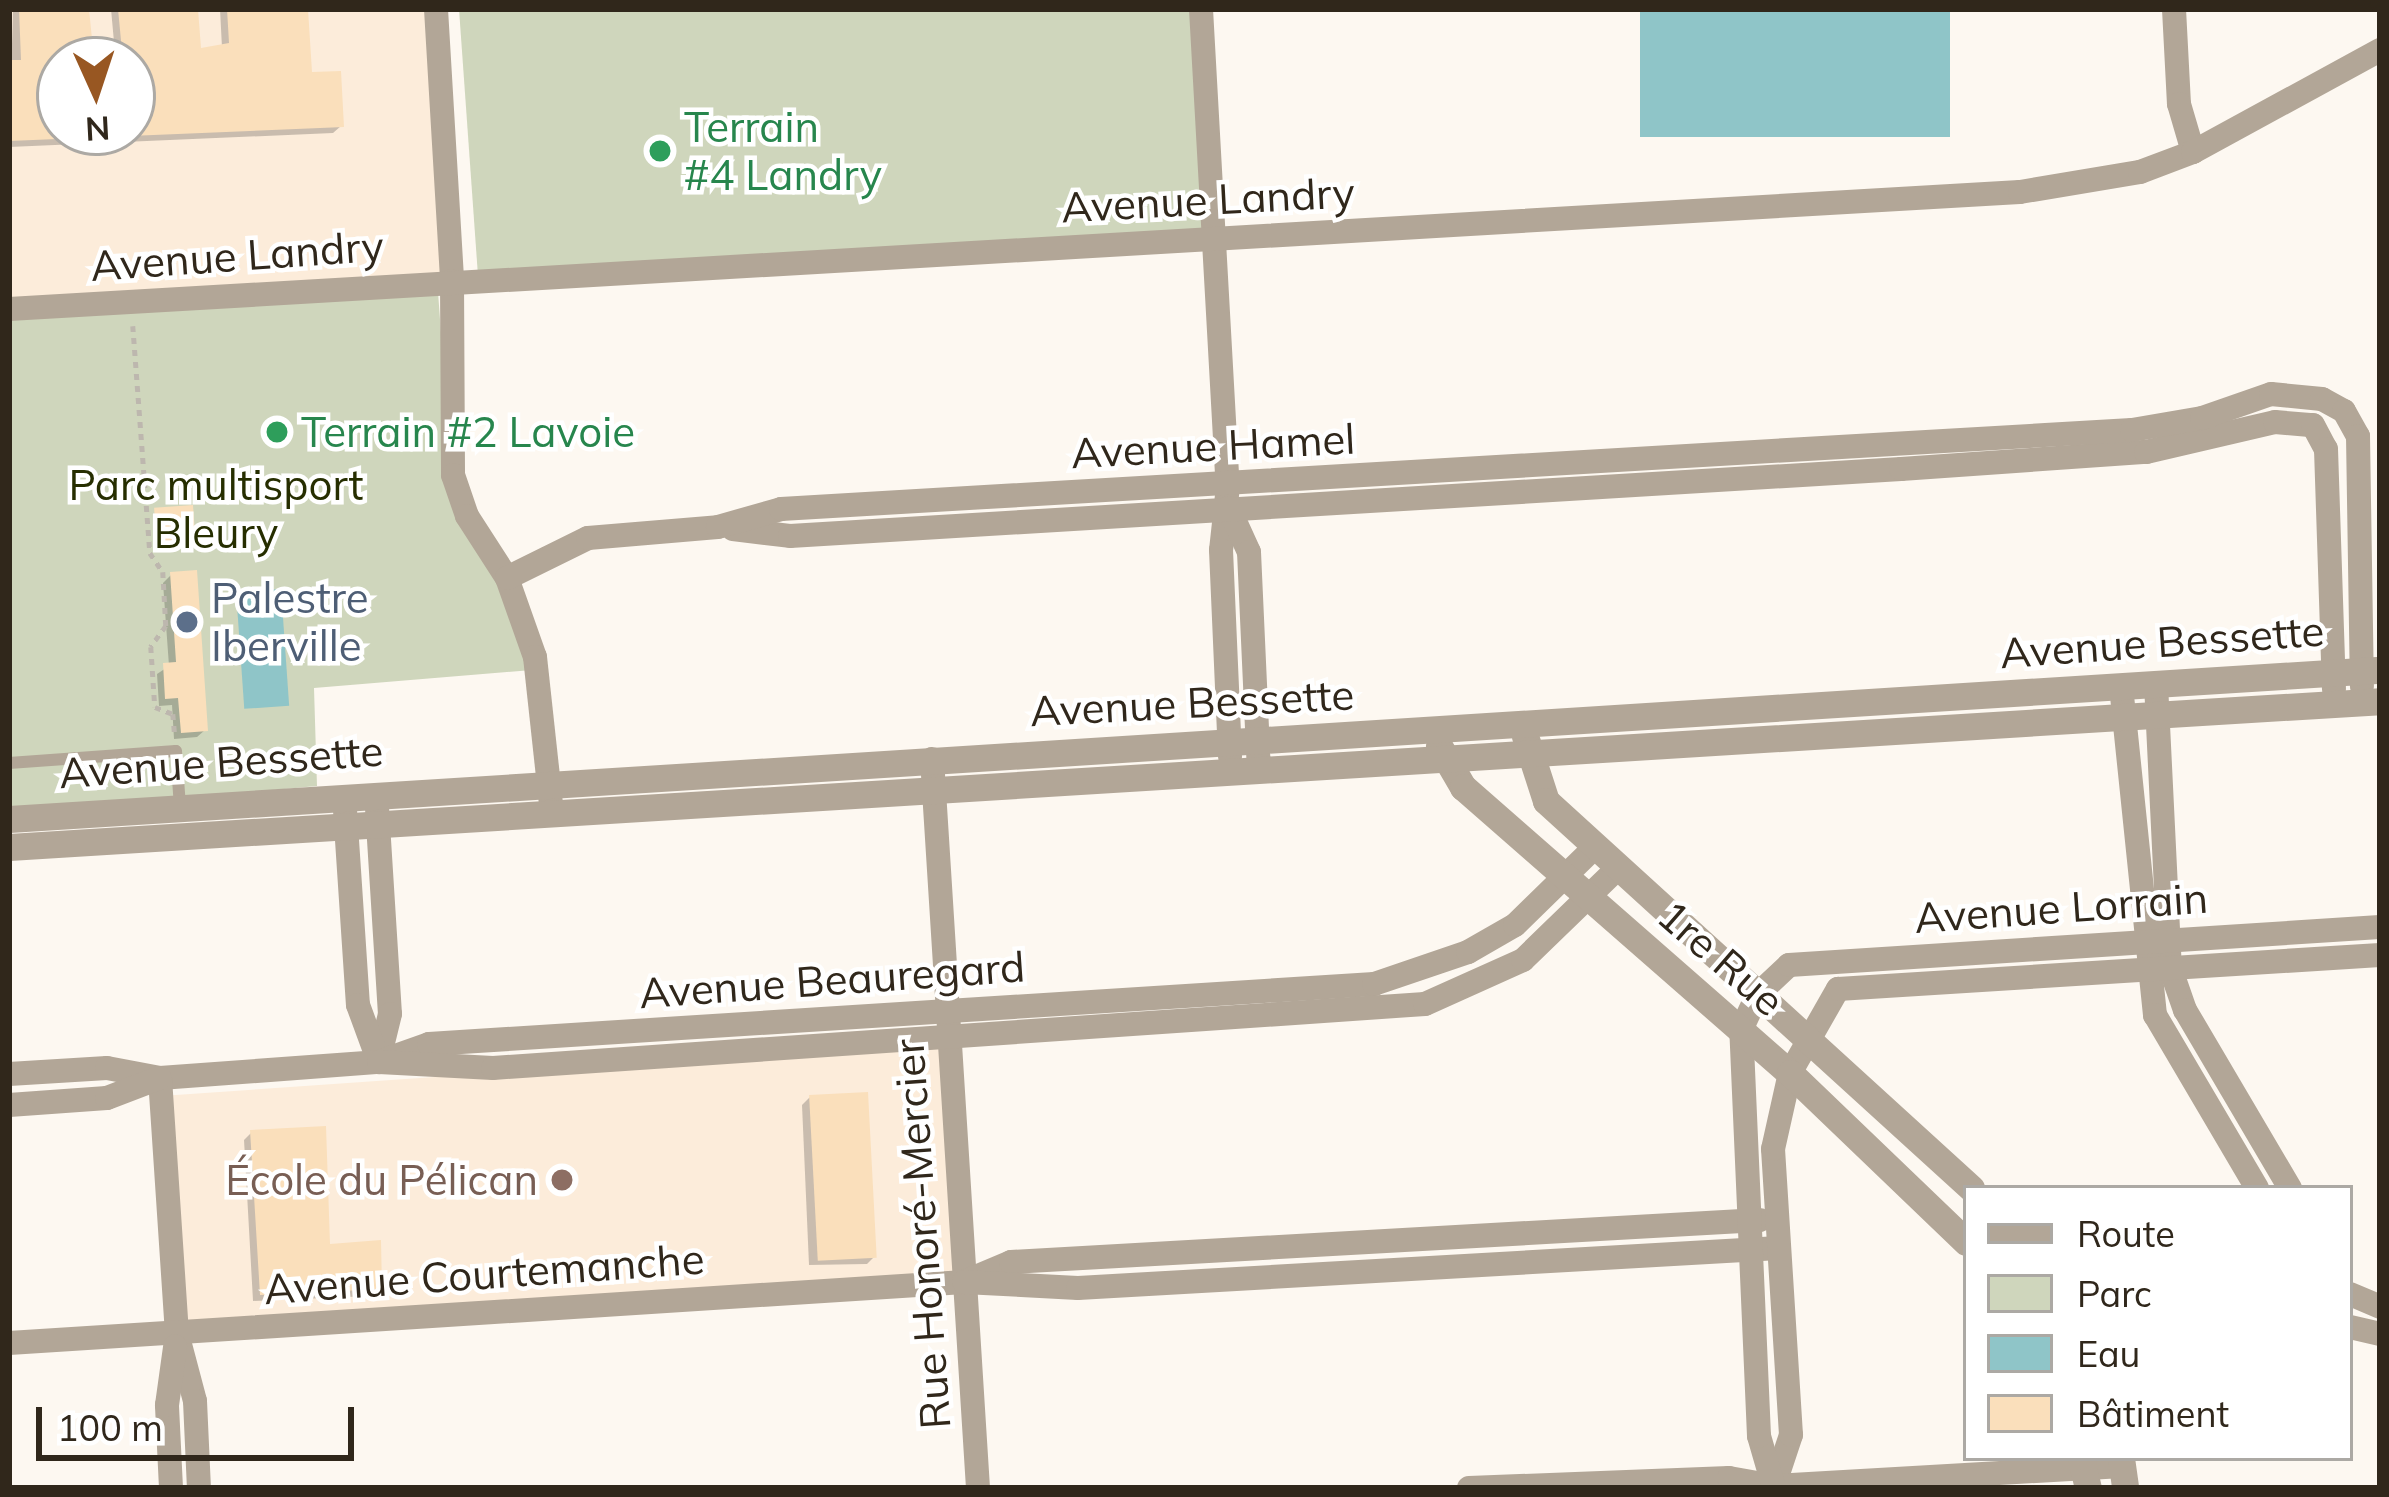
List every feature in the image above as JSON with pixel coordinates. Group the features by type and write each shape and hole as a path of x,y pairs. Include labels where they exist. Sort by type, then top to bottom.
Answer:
{"street":[{"path":"436,9 452,281 453,475 467,516 507,578 535,657 552,813"},
{"path":"1201,9 1229,497 1250,552 1245,757"},
{"path":"2174,9 2180,104 2193,152"},
{"name":"Avenue Landry","path":"9,309 2020,192 2140,172 2193,152 2380,50"},
{"name":"Avenue Hamel","path":"1715,469 2132,430 2202,418 2271,394 2322,399"},
{"path":"2358,671 2326,449 2313,425 2322,399 2344,411 2358,436 2359,702"},
{"name":"Avenue Hamel","path":"507,578 588,538 718,527 781,509 876,500 1229,497 1715,469 2146,452 2275,422 2313,425"},
{"name":"Avenue Bessette","path":"9,847 934,790 1245,757 1433,731 2358,671"},
{"path":"2154,940 2156,684"},
{"path":"2121,686 2159,967 2155,1015 2256,1185"},
{"name":"Avenue Bessette","path":"9,819 932,759 1443,759 2359,702"},
{"path":"1840,705 1843,734"},
{"name":"1re Rue","path":"1522,725 1546,800 1969,1185"},
{"name":"1re Rue","path":"1433,731 1443,759 1463,787 1790,1072 1963,1239"},
{"name":"Rue Honoré-Mercier","path":"932,759 978,1488"},
{"path":"377,792 390,1014 379,1062"},
{"path":"343,794 358,1005 379,1062"},
{"name":"Avenue Beauregard","path":"9,1074 107,1068 160,1078 379,1062 493,1068 949,1041 1292,1002 1374,984 1468,952 1515,926 1595,847"},
{"name":"Avenue Beauregard","path":"379,1062 429,1044 947,1013 1292,1002 1425,1004 1522,960 1591,901 1618,868"},
{"name":"Avenue Lorrain","path":"1759,994 1789,965 2380,927"},
{"name":"Avenue Lorrain","path":"1808,1037 1838,989 2380,955"},
{"path":"2159,967 2265,1138 2288,1185"},
{"path":"1759,994 1741,1030 1746,1220 1760,1436 1772,1487"},
{"path":"1772,1487 1791,1435 1773,1149 1790,1072 1808,1037"},
{"path":"160,1078 177,1333 195,1401 200,1488"},
{"name":"Avenue Beauregard","path":"9,1105 107,1098 160,1078"},
{"path":"2240,1154 2265,1138"},
{"name":"Avenue Courtemanche","path":"964,1282 1011,1262 1778,1219"},
{"path":"1341,1243 1344,1273"},
{"name":"Avenue Courtemanche","path":"9,1343 964,1282 1008,1290 1779,1248"},
{"path":"171,1488 167,1405 177,1333"},
{"path":"1469,1488 1729,1478 1772,1487 2122,1471"}],"lane":[{"path":"9,763 176,751 180,808"}],"path":[{"path":"131,302 151,553 163,572 166,626 152,647 155,706 173,714 176,751"}],"shaded area":[{"path":"9,9 434,9 452,281 9,309"},
{"name":"École du Pélican","path":"949,1041 966,1281 178,1337 161,1096"}],"green space":[{"path":"459,9 1199,9 1213,242 479,290"},
{"name":"Parc multisport Bleury","path":"438,292 451,469 544,669 314,688 317,786 9,814 9,312"}],"water":[{"path":"1640,9 1950,9 1950,137 1640,137"},
{"path":"281,589 289,706 244,709 236,592"}],"building":[{"path":"19,9 89,9 92,36 36,36 36,140 9,141 9,60 21,60"},
{"path":"118,9 198,9 201,48 229,43 227,9 308,9 312,72 341,71 344,127 156,135 156,36 121,36"},
{"path":"193,505 196,545 157,548 154,508"},
{"name":"Palestre Iberville","path":"197,570 208,731 181,733 178,698 165,699 163,663 176,662 170,572"},
{"path":"868,1092 877,1258 818,1261 809,1095"},
{"path":"326,1126 330,1244 381,1240 382,1289 260,1295 250,1130"}],"place":[{"name":"Terrain #4 Landry","path":"660,151"},
{"name":"Terrain #2 Lavoie","path":"277,432"},
{"name":"Palestre Iberville","path":"187,622"},
{"name":"École du Pélican","path":"562,1180"}]}
